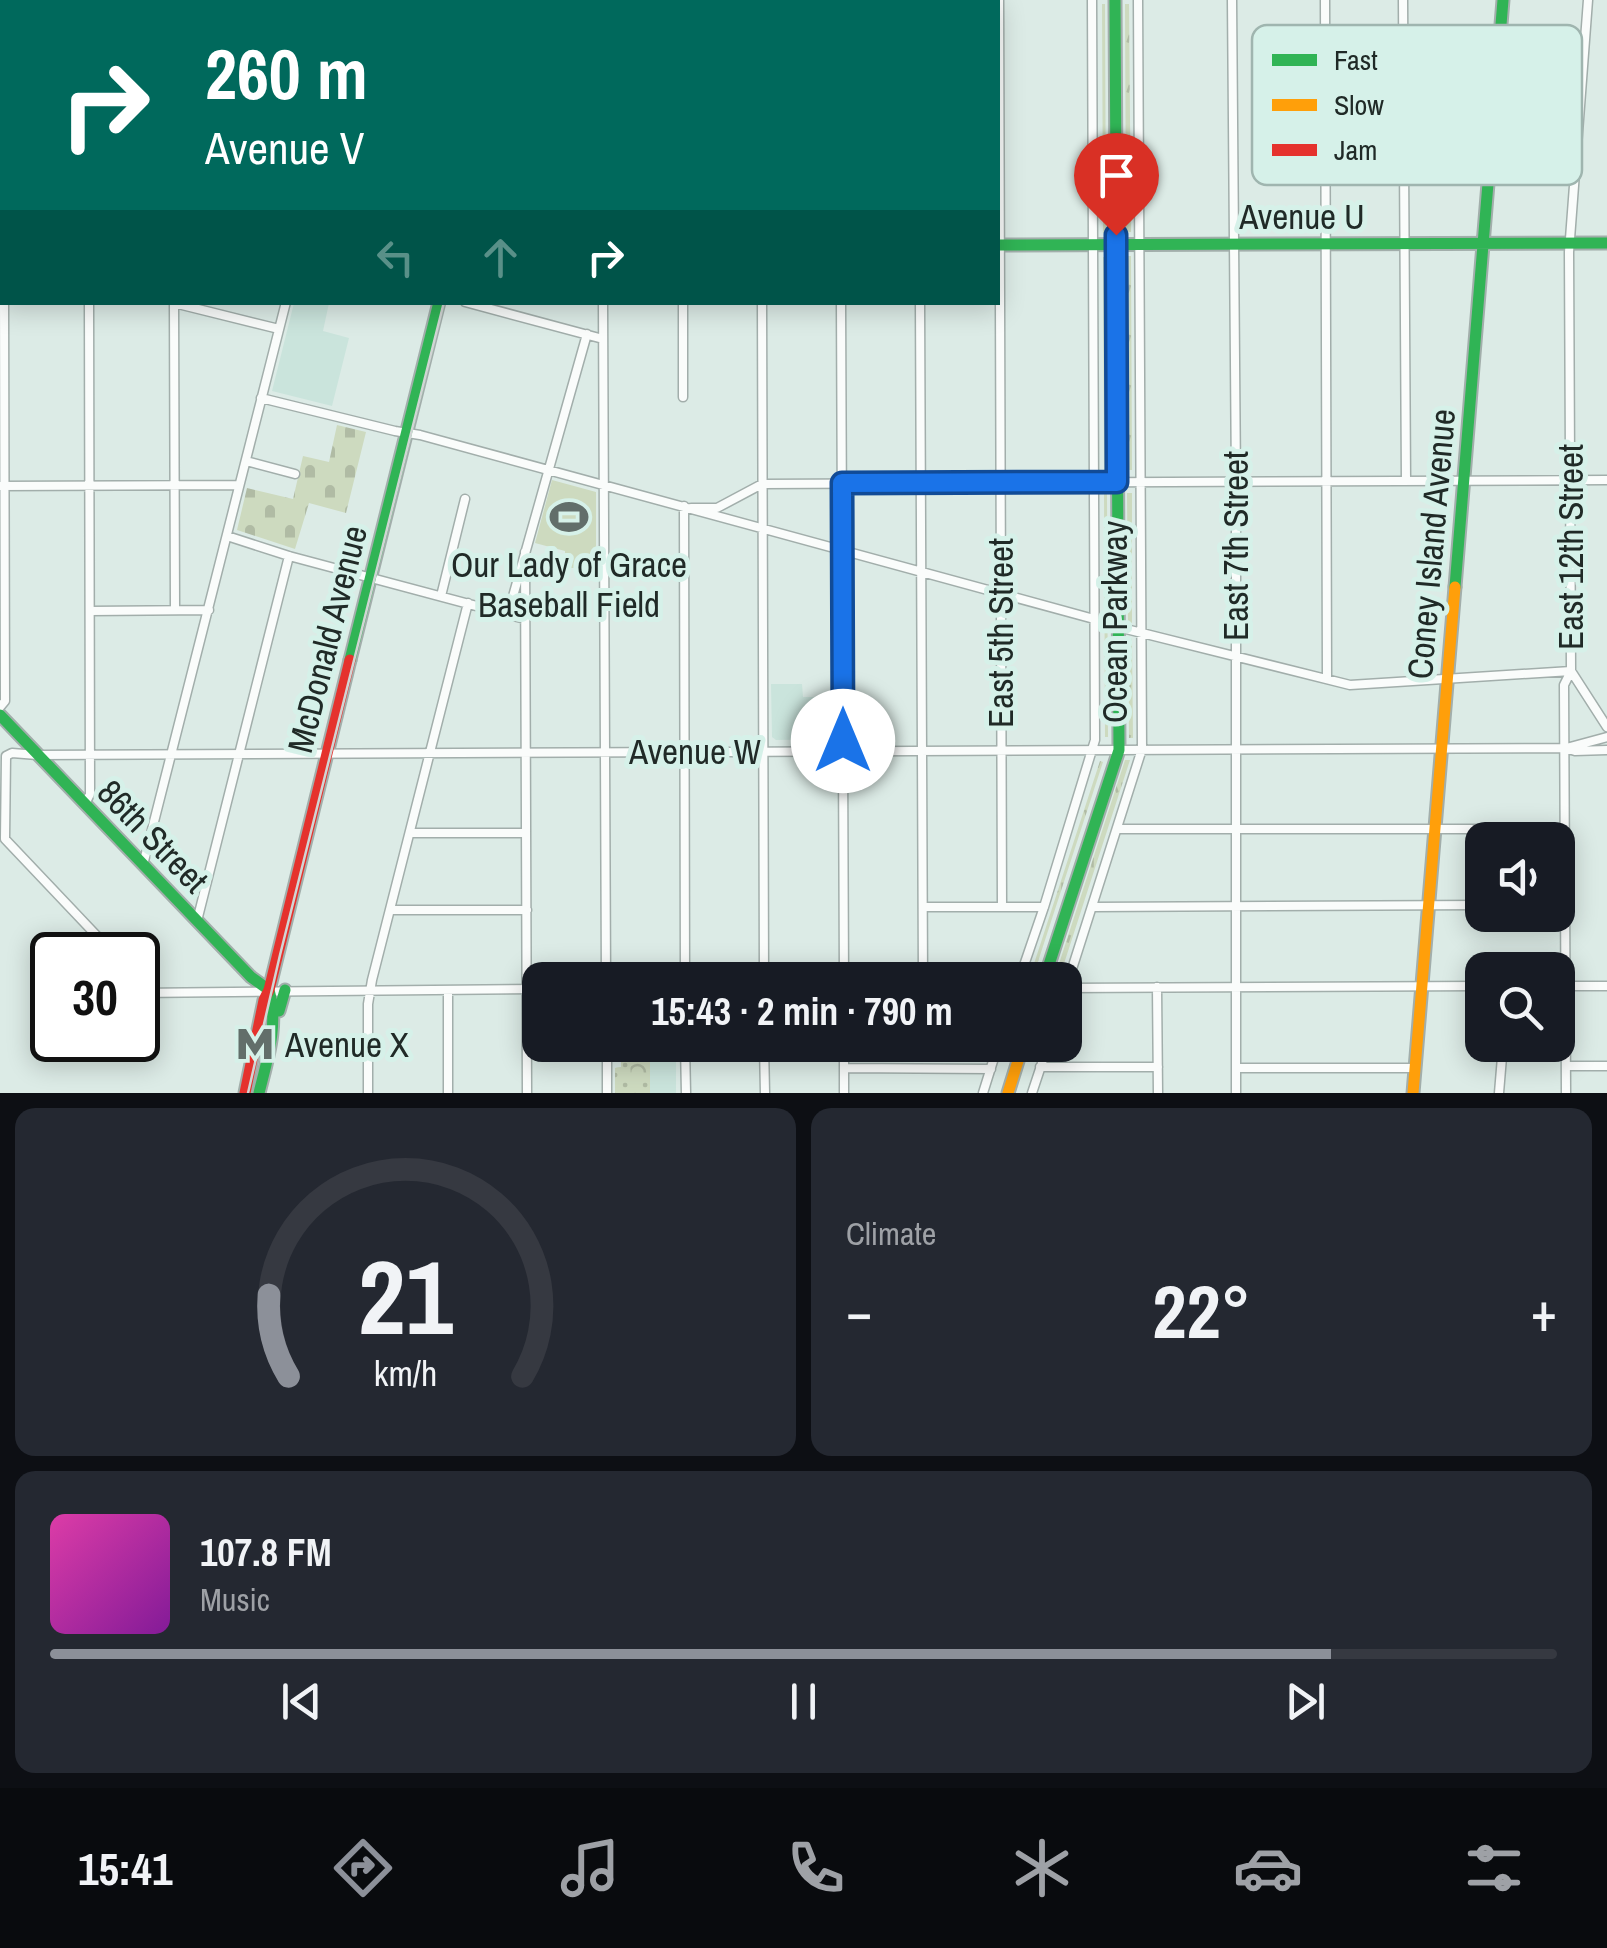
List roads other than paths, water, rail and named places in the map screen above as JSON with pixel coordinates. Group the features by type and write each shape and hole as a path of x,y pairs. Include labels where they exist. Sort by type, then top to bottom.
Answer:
{"main road":[{"name":"Ocean Parkway","path":"1050,962 1119,750 1116,0"},
{"name":"Coney Island Avenue","path":"1501,25 1503,0"},
{"name":"Coney Island Avenue","path":"1413,1093 1488,185"},
{"name":"Avenue U","path":"1000,245 1607,242"},
{"name":"McDonald Avenue","path":"270,990 438,305"},
{"name":"86th Street","path":"0,715 251,977 270,990"},
{"path":"259,1093 269,1043 273,1000 270,990"},
{"path":"245,1093 264,1000 270,990"},
{"path":"269,1043 284,990"},
{"path":"1008,1093 1018,1062"}],"street":[{"name":"Ocean Parkway","path":"1025,962 1093,750 1092,0"},
{"name":"Ocean Parkway","path":"1074,962 1142,749 1138,0"},
{"name":"East 7th Street","path":"1232,0 1236,1093"},
{"path":"1404,0 1404,25"},
{"name":"East 12th Street","path":"1582,77 1588,0"},
{"path":"1325,185 1327,679"},
{"path":"1405,185 1406,481"},
{"name":"East 12th Street","path":"1565,822 1564,685 1571,671 1569,243 1574,185"},
{"path":"0,707 5,701 4,305"},
{"path":"84,804 90,794 89,305"},
{"path":"174,305 175,610"},
{"path":"182,305 279,330"},
{"path":"142,864 285,305"},
{"path":"476,305 604,338"},
{"path":"603,305 606,962"},
{"path":"683,305 683,397"},
{"path":"762,305 764,962"},
{"path":"841,305 844,962"},
{"path":"920,305 923,962"},
{"name":"East 5th Street","path":"999,305 1002,907"},
{"path":"508,614 586,334"},
{"path":"262,398 688,507 1094,619"},
{"path":"246,462 295,474"},
{"path":"688,507 717,508 762,484 1607,480"},
{"path":"2,486 240,485"},
{"path":"441,596 465,498"},
{"path":"685,962 688,507"},
{"path":"228,536 289,556 526,618"},
{"path":"525,552 527,962"},
{"path":"197,921 289,556"},
{"path":"368,1093 370,990 468,603"},
{"path":"90,611 209,610"},
{"path":"1118,627 1350,685 1571,671 1607,727"},
{"name":"Avenue W","path":"92,932 5,839 6,756 12,753 1565,748 1607,737"},
{"name":"Avenue W","path":"1565,748 1607,750"},
{"path":"1117,829 1465,829"},
{"path":"410,832 526,834"},
{"path":"1093,907 1465,905"},
{"path":"923,907 1044,908"},
{"path":"391,910 527,910"},
{"path":"1082,989 1465,986"},
{"path":"1575,986 1607,986"},
{"path":"1158,987 1158,1093"},
{"path":"448,990 448,1093"},
{"path":"160,992 522,990"},
{"path":"528,1062 528,1093"},
{"path":"606,1062 607,1093"},
{"path":"685,1062 686,1093"},
{"path":"764,1062 765,1093"},
{"path":"844,1062 844,1093"},
{"path":"983,1093 993,1062"},
{"path":"1032,1093 1042,1062"},
{"path":"1499,1093 1502,1062"},
{"name":"East 12th Street","path":"1566,1062 1566,1093"},
{"path":"1566,1066 1607,1066"},
{"path":"1040,1067 1158,1068"},
{"path":"844,1068 991,1069"},
{"path":"1236,1068 1415,1068"}],"railway":[{"path":"248,1093 443,305"}],"place":[{"name":"Our Lady of Grace Baseball Field","path":"569,517"},
{"name":"Avenue X","path":"255,1044"}]}
